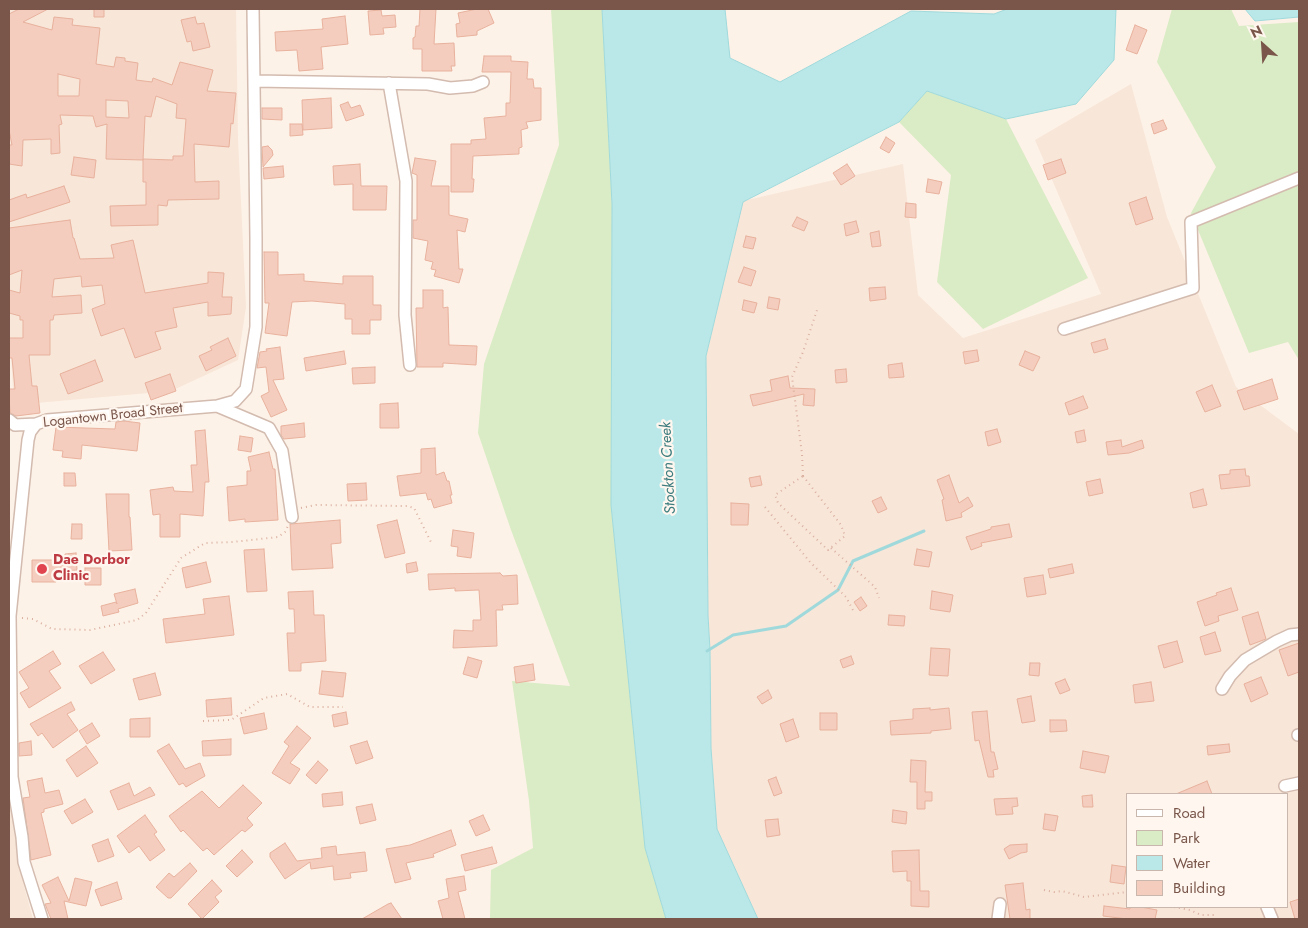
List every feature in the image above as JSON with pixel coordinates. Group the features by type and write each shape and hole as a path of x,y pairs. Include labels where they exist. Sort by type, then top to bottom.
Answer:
{"street":[{"name":"Logantown Broad Street","path":"42,919 24,862 22,837 12,777 9,616 28,440 30,432 36,424 47,420 217,406 235,401 246,389 256,328 253,9"},
{"path":"255,80 428,84 450,88 473,86 483,82"},
{"path":"389,83 406,181 406,315 410,365"},
{"path":"1064,329 1193,288 1191,222 1299,178"},
{"path":"217,406 269,428 282,451 292,517"},
{"path":"9,420 15,425 36,424"},
{"path":"1222,689 1230,676 1245,660 1277,641 1290,635 1299,634"},
{"path":"1285,786 1299,782"},
{"path":"998,919 1000,904"}],"path":[{"path":"803,476 775,495 778,503 828,550 845,536 841,525 803,476 792,377 807,343 817,310"},
{"path":"9,616 33,619 52,629 90,630 137,620 146,613 181,558 205,542 233,542 278,537 285,532 292,517 301,508 316,505 407,506 414,508 431,542"},
{"path":"765,508 810,562 846,597 854,612"},
{"path":"831,548 875,587 879,598"},
{"path":"203,721 231,720 264,698 287,694 310,707 343,707"},
{"path":"1044,890 1062,891 1089,897 1126,892"},
{"path":"1179,908 1201,915 1217,915"}],"shaded area":[{"path":"9,9 236,9 238,139 246,307 238,360 171,391 14,405 9,323"},
{"path":"1131,84 1167,217 1236,387 1299,434 1299,919 758,919 717,829 711,748 708,615 706,356 743,201 903,164 918,295 963,338 1101,294 1035,140"},
{"path":"9,798 18,857 33,919 9,919"}],"green space":[{"path":"551,9 602,9 612,204 611,505 645,848 666,919 490,919 491,870 533,848 529,801 512,681 570,686 511,530 478,433 484,364 559,145"},
{"path":"1172,9 1231,9 1239,26 1299,22 1299,360 1288,342 1249,353 1191,213 1216,167 1157,62"},
{"path":"927,91 1006,119 1088,278 983,329 937,282 951,175 899,122"}],"water":[{"name":"Stockton Creek","path":"602,9 725,9 730,58 780,82 911,11 994,14 1007,9 1116,9 1114,60 1076,104 1006,119 927,91 899,122 743,202 706,356 708,615 711,748 717,829 758,919 666,919 645,848 611,505 612,204"},
{"path":"1245,9 1299,9 1299,17 1255,21"}],"building":[{"path":"19,9 48,9 23,22 52,30 54,17 73,19 72,25 100,28 96,64 114,67 116,57 138,63 136,80 152,82 153,78 172,85 180,62 213,70 207,91 236,93 233,124 231,123 229,147 194,144 195,182 219,181 219,199 168,200 167,206 158,205 158,225 111,226 110,206 146,205 146,182 143,182 143,160 106,159 107,124 96,127 93,116 60,115 62,124 59,125 60,153 51,154 51,139 23,140 22,166 9,164 9,145 12,145 9,130 9,14","holes":["58,74 80,79 79,96 58,96","156,96 177,104 176,118 186,119 183,156 173,156 173,160 143,159 145,116 151,117","106,100 128,101 129,118 106,117"]},
{"path":"94,9 104,9 104,17 94,17"},
{"path":"420,9 436,9 434,44 454,43 455,66 451,66 452,71 422,71 422,49 413,49 416,26 419,26"},
{"path":"488,9 494,23 477,31 477,35 457,37 456,24 460,23 458,13"},
{"path":"381,10 382,16 395,15 396,27 383,28 384,34 370,35 368,11"},
{"path":"345,16 348,44 321,47 323,69 299,71 297,50 276,51 275,32 323,29 322,19"},
{"path":"195,17 197,24 204,23 210,47 193,51 191,41 187,42 181,20"},
{"path":"1135,25 1147,30 1137,54 1126,50"},
{"path":"484,56 511,56 511,61 528,62 527,79 533,79 534,88 541,88 541,120 526,122 528,128 521,130 522,147 519,148 519,154 473,156 473,192 451,192 451,144 471,144 471,140 486,139 484,118 506,116 506,103 510,103 511,72 482,72"},
{"path":"331,98 332,128 303,130 302,100"},
{"path":"348,102 351,108 360,105 364,115 346,121 340,105"},
{"path":"262,108 282,108 282,120 262,119"},
{"path":"1163,120 1167,129 1154,134 1151,124"},
{"path":"290,124 302,124 303,135 290,136"},
{"path":"886,137 895,143 889,153 880,148"},
{"path":"268,146 272,150 273,155 263,167 262,147"},
{"path":"74,157 96,160 94,178 71,175"},
{"path":"415,158 436,161 431,186 449,186 449,215 468,219 465,232 457,230 459,269 463,269 459,283 434,276 436,270 431,269 433,262 425,260 428,241 413,238 413,220 417,220 417,175 412,173"},
{"path":"1061,159 1066,173 1048,180 1043,165"},
{"path":"360,164 361,186 387,186 386,210 353,210 353,184 334,185 333,166"},
{"path":"847,164 855,176 841,185 833,173"},
{"path":"283,166 284,177 264,179 263,168"},
{"path":"928,179 942,182 939,194 926,192"},
{"path":"64,186 70,202 9,222 9,200 26,194 27,198"},
{"path":"1146,197 1153,219 1136,225 1129,203"},
{"path":"906,203 916,204 916,218 905,217"},
{"path":"797,217 808,222 804,231 792,226"},
{"path":"70,220 73,238 80,259 114,258 111,245 133,240 145,293 208,283 208,272 224,273 222,297 232,297 231,314 208,316 208,302 173,308 177,327 155,332 161,349 135,358 124,328 101,336 92,309 105,304 102,285 82,287 81,276 54,279 52,297 81,295 82,313 54,315 53,320 50,320 50,355 29,355 32,386 37,386 40,413 16,416 10,413 9,389 15,389 12,358 9,358 9,338 23,338 23,320 20,320 20,316 9,313 9,290 20,293 22,270 9,275 9,228"},
{"path":"856,221 859,232 846,236 844,224"},
{"path":"879,231 881,246 872,247 870,233"},
{"path":"746,236 756,238 753,249 743,247"},
{"path":"264,252 278,252 278,275 304,274 304,281 343,284 343,276 373,276 373,305 381,305 381,320 370,320 370,334 352,334 352,319 345,319 345,304 312,301 292,302 287,336 265,333 269,303 265,303"},
{"path":"744,267 756,271 751,286 738,282"},
{"path":"885,287 886,299 870,301 869,288"},
{"path":"423,290 443,290 443,308 448,307 449,345 477,346 476,365 443,363 443,367 417,367 416,308 423,308"},
{"path":"769,297 780,299 778,310 767,308"},
{"path":"744,300 757,303 754,313 742,310"},
{"path":"228,338 236,356 206,371 199,356 212,350 210,347"},
{"path":"1105,339 1108,349 1094,353 1091,343"},
{"path":"280,347 284,379 273,380 287,410 271,417 261,396 269,392 266,367 257,368 260,352"},
{"path":"977,350 979,361 965,364 963,352"},
{"path":"344,351 346,364 306,371 304,358"},
{"path":"1025,351 1040,357 1033,371 1019,365"},
{"path":"95,360 103,381 68,394 60,374"},
{"path":"902,363 904,377 889,378 888,365"},
{"path":"375,367 375,383 353,384 352,368"},
{"path":"846,369 847,382 836,383 835,370"},
{"path":"170,374 176,391 151,400 145,383"},
{"path":"788,376 790,388 815,389 814,406 803,405 804,394 753,406 750,395 772,391 770,380"},
{"path":"1272,379 1278,399 1244,410 1237,391"},
{"path":"1212,385 1221,406 1205,412 1196,392"},
{"path":"1083,396 1088,408 1069,415 1065,403"},
{"path":"398,403 399,428 380,428 380,404"},
{"path":"116,422 140,423 137,451 82,445 81,459 62,457 63,451 53,450 56,427 115,429"},
{"path":"304,423 305,437 284,439 281,435 281,426"},
{"path":"997,429 1001,442 988,446 985,432"},
{"path":"205,430 209,482 205,482 203,516 180,514 180,537 160,537 160,514 153,515 150,490 173,487 174,491 193,492 191,465 197,465 195,431"},
{"path":"1084,430 1086,441 1077,443 1075,432"},
{"path":"240,436 253,438 251,452 238,450"},
{"path":"1121,440 1122,447 1142,440 1144,448 1129,453 1108,455 1106,442"},
{"path":"435,448 436,475 444,472 447,481 449,481 452,503 434,508 431,499 428,500 426,493 400,496 397,476 421,473 421,449"},
{"path":"269,452 273,469 275,469 278,520 245,522 245,519 229,521 227,487 247,485 247,471 251,471 248,457"},
{"path":"1245,469 1246,476 1249,476 1250,486 1221,489 1219,475 1230,474 1230,470"},
{"path":"64,473 75,473 76,486 64,486"},
{"path":"949,475 959,503 968,497 973,506 961,513 962,517 946,521 942,500 944,499 937,480"},
{"path":"760,476 762,485 751,487 749,478"},
{"path":"1100,479 1103,493 1089,496 1086,482"},
{"path":"366,483 367,500 348,501 347,484"},
{"path":"1203,489 1207,505 1193,508 1190,493"},
{"path":"106,494 129,494 132,550 109,551"},
{"path":"881,497 887,509 878,513 872,501"},
{"path":"731,503 749,504 748,525 731,525"},
{"path":"340,520 341,543 331,544 333,568 292,570 290,524"},
{"path":"397,520 405,553 385,558 377,525"},
{"path":"72,524 82,524 82,539 71,539"},
{"path":"1009,524 1012,537 981,543 982,546 971,550 966,537 991,529 991,527"},
{"path":"453,530 474,533 471,558 457,556 458,547 451,546"},
{"path":"264,549 267,591 247,592 244,550"},
{"path":"917,549 932,552 929,567 914,565"},
{"name":"Dae Dorbor Clinic","path":"76,553 77,570 56,572 56,582 32,582 32,560 65,560 65,554"},
{"path":"206,562 211,582 186,588 182,568"},
{"path":"416,562 418,571 407,573 406,564"},
{"path":"1072,564 1074,573 1050,578 1048,569"},
{"path":"85,568 101,568 101,585 85,585"},
{"path":"500,573 503,576 517,575 518,604 502,605 503,610 496,610 497,646 453,648 454,630 473,631 473,620 481,620 479,590 455,591 455,588 429,590 428,574"},
{"path":"1043,575 1046,594 1027,597 1024,578"},
{"path":"1231,588 1238,610 1218,616 1219,621 1205,626 1197,602"},
{"path":"135,589 138,603 118,609 119,612 103,616 101,606 116,602 117,604 114,594"},
{"path":"313,591 314,615 324,615 326,661 301,663 301,671 289,671 287,633 295,633 294,609 289,609 288,592"},
{"path":"932,591 953,595 950,612 930,609"},
{"path":"229,596 234,635 166,643 163,619 205,614 203,599"},
{"path":"861,597 867,606 860,611 854,602"},
{"path":"1258,612 1266,639 1250,645 1242,617"},
{"path":"889,615 905,616 904,626 888,625"},
{"path":"1215,632 1221,651 1205,655 1200,637"},
{"path":"1177,641 1183,662 1164,668 1158,646"},
{"path":"1299,643 1299,672 1288,676 1279,650"},
{"path":"931,648 950,649 948,676 929,675"},
{"path":"53,651 61,664 49,671 61,688 29,708 20,693 29,688 19,672"},
{"path":"103,652 115,670 91,684 79,666"},
{"path":"851,656 854,664 843,668 840,660"},
{"path":"468,657 482,661 477,678 463,674"},
{"path":"1030,663 1040,663 1039,676 1029,675"},
{"path":"533,664 535,680 516,683 514,667"},
{"path":"322,671 346,673 343,697 319,694"},
{"path":"155,673 161,695 139,700 133,679"},
{"path":"1261,677 1268,694 1251,702 1244,684"},
{"path":"1065,679 1070,690 1060,694 1055,683"},
{"path":"1151,682 1154,701 1135,703 1133,685"},
{"path":"768,690 772,698 762,704 757,697"},
{"path":"1031,696 1035,721 1022,723 1017,699"},
{"path":"231,698 232,715 207,717 206,700"},
{"path":"71,702 75,710 67,714 78,730 53,748 42,733 38,736 30,724"},
{"path":"930,708 930,710 949,708 951,729 931,731 931,733 891,735 890,721 913,719 913,709"},
{"path":"987,711 991,752 994,752 998,769 993,770 994,777 988,777 979,740 975,741 972,712"},
{"path":"346,712 348,724 334,727 332,715"},
{"path":"264,713 267,729 244,734 240,718"},
{"path":"820,713 837,713 837,730 820,730"},
{"path":"150,718 150,737 130,737 130,719"},
{"path":"793,719 799,737 786,742 780,724"},
{"path":"1050,720 1066,720 1067,731 1050,732"},
{"path":"92,723 100,736 87,744 79,731"},
{"path":"297,726 311,738 290,763 300,769 290,784 272,773 289,746 284,742"},
{"path":"231,739 231,755 203,756 202,741"},
{"path":"31,741 32,755 19,756 19,743"},
{"path":"367,741 373,758 356,764 350,746"},
{"path":"169,744 185,769 200,763 205,776 186,787 183,783 179,785 157,751"},
{"path":"1229,744 1230,752 1208,755 1207,746"},
{"path":"86,746 98,763 77,777 66,760"},
{"path":"1083,751 1109,756 1105,773 1080,768"},
{"path":"911,760 926,761 925,792 932,792 932,801 925,801 925,809 917,809 917,782 910,782"},
{"path":"318,761 328,770 316,784 306,775"},
{"path":"776,777 782,793 774,796 768,780"},
{"path":"42,778 45,793 59,790 63,804 44,809 44,812 41,813 51,855 31,860 23,798 30,797 27,781"},
{"path":"1207,781 1212,793 1178,793"},
{"path":"129,783 134,796 150,787 155,795 118,810 110,791"},
{"path":"243,785 262,803 247,818 253,825 245,832 242,830 214,855 207,848 203,851 183,830 181,832 169,816 202,791 219,808"},
{"path":"342,792 343,805 323,807 322,794"},
{"path":"1092,795 1093,807 1083,807 1082,796"},
{"path":"1017,798 1018,806 1012,807 1013,814 996,815 994,799"},
{"path":"85,799 93,812 72,824 64,811"},
{"path":"372,804 376,820 360,824 356,807"},
{"path":"893,810 907,812 906,824 892,822"},
{"path":"1045,814 1058,816 1055,831 1043,829"},
{"path":"145,815 157,832 154,834 165,850 150,861 139,846 129,853 117,836"},
{"path":"483,815 490,830 476,836 469,821"},
{"path":"778,819 780,835 767,837 765,820"},
{"path":"451,830 456,845 433,854 434,857 406,863 411,879 395,883 386,849 410,845"},
{"path":"108,839 114,856 98,862 92,845"},
{"path":"285,843 297,861 322,858 321,848 336,846 337,855 365,852 367,871 350,873 351,878 334,880 333,866 311,869 310,862 285,879 270,857 270,853"},
{"path":"1027,844 1027,852 1009,859 1004,849 1010,845"},
{"path":"492,847 497,863 465,871 461,855"},
{"path":"242,850 253,862 237,877 226,866"},
{"path":"919,850 920,891 929,891 929,907 911,906 911,881 907,881 907,871 893,872 892,851"},
{"path":"190,863 197,871 171,898 168,898 156,887 169,873 174,877"},
{"path":"1112,865 1126,867 1124,884 1110,882"},
{"path":"464,876 466,890 458,892 465,919 443,919 438,901 449,898 446,879"},
{"path":"58,877 69,901 75,878 92,882 86,906 64,901 68,919 51,919 45,904 51,903 42,885"},
{"path":"212,880 222,891 215,897 219,902 202,919 188,904"},
{"path":"117,882 122,899 101,906 95,890"},
{"path":"1023,883 1026,910 1030,909 1030,919 1010,919 1005,885"},
{"path":"1299,899 1299,919 1295,919 1290,902"},
{"path":"391,903 402,919 362,919 388,904"},
{"path":"1104,906 1157,910 1155,919 1127,919 1103,916"}],"waterway":[{"path":"707,651 733,635 786,626 838,590 853,561 924,531"}],"place":[{"name":"Dae Dorbor Clinic","path":"42,569"}]}
